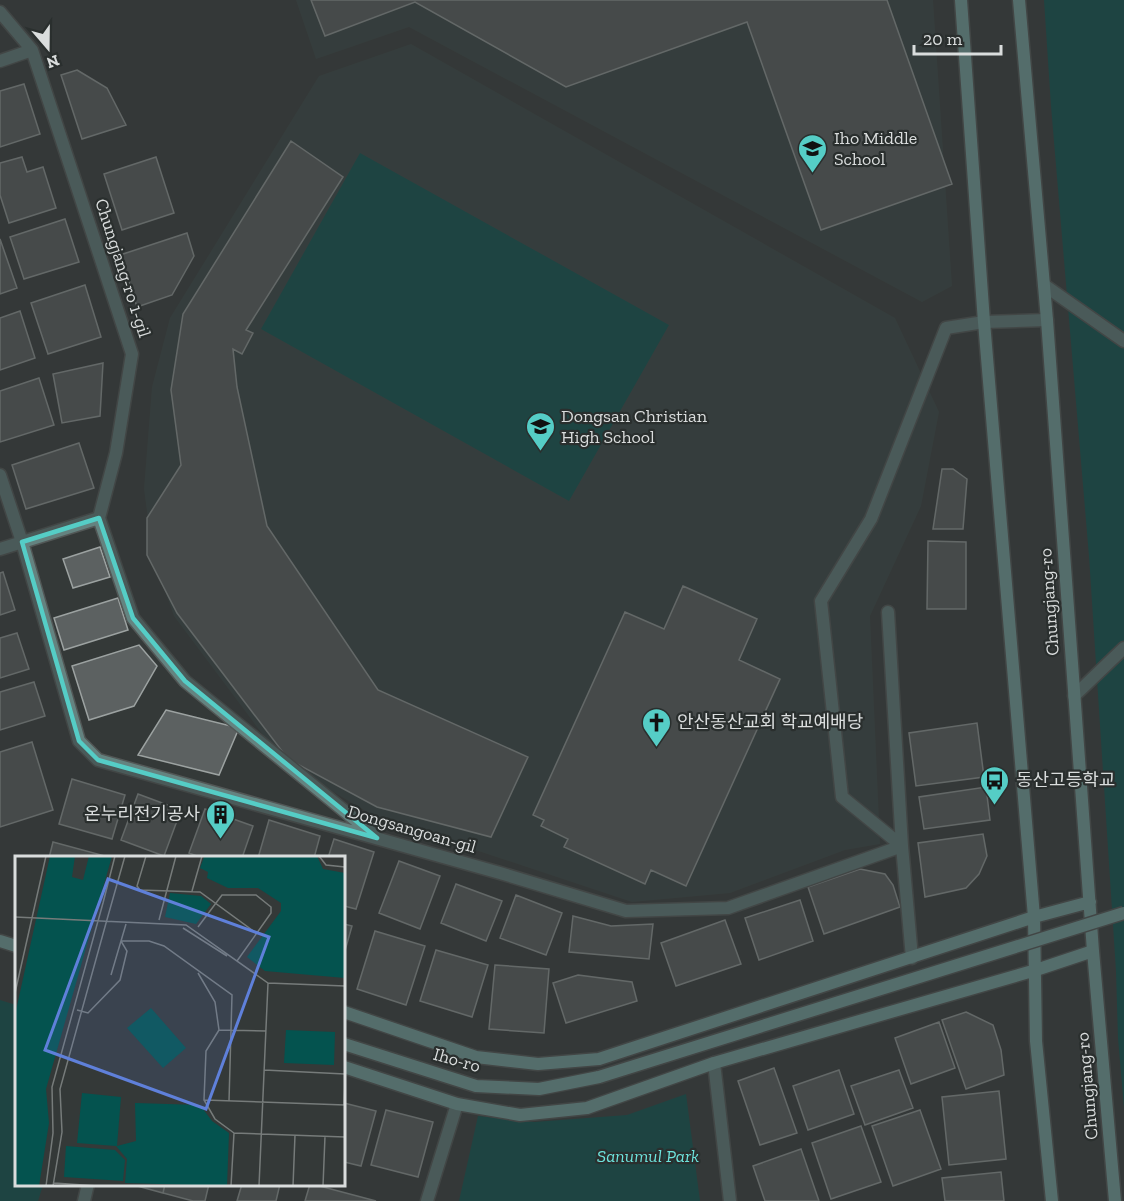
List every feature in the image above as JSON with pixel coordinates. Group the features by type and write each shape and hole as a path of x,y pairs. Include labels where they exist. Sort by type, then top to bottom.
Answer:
{"street":[{"path":"961,0 984,322 1034,917 1036,1041 1052,1201"},
{"name":"Chungjang-ro","path":"1019,0 1047,320 1093,951 1115,1201"},
{"name":"Chungjang-ro 1-gil","path":"0,12 32,50 132,354 117,453 99,518"},
{"path":"0,61 32,50"},
{"path":"1044,285 1124,341"},
{"path":"902,846 842,798 821,601 871,519 946,328 984,322 1047,320"},
{"name":"Dongsangoan-gil","path":"0,475 22,542 79,741 98,760 626,911 728,908 902,846"},
{"path":"0,549 99,518 133,618 184,681 278,755 377,838"},
{"path":"888,612 902,846 912,958"},
{"path":"1074,696 1124,648"},
{"path":"345,1011 476,1057 538,1064 599,1059 1034,917 1090,902"},
{"name":"Iho-ro","path":"345,1044 476,1086 539,1089 599,1077 1124,913"},
{"path":"0,941 15,946"},
{"path":"345,1067 457,1104 520,1115 587,1108 714,1063 1036,970 1093,951"},
{"path":"714,1063 730,1201"},
{"path":"427,1201 457,1104"}],"highlighted area":[{"path":"99,518 133,618 185,681 377,838 98,760 79,741 22,542"}],"shaded area":[{"name":"Iho Middle School","path":"296,0 933,0 952,286 922,302 409,27 316,59"},
{"name":"Dongsan Christian High School","path":"411,44 895,318 939,412 921,506 870,616 880,844 845,850 730,893 632,902 376,817 284,763 174,616 153,557 144,489 152,387 170,318 319,76"}],"green space":[{"path":"1044,0 1124,0 1124,1108 1089,556"},
{"path":"360,153 669,325 569,501 261,329"},
{"path":"0,1000 15,1005 15,1186 43,1186 38,1201 0,1201"},
{"name":"Sanumul Park","path":"686,1094 700,1201 459,1201 478,1116 534,1122 627,1115"}],"building":[{"path":"311,0 887,0 952,184 821,230 747,22 566,87 415,2 325,36"},
{"path":"77,70 107,88 126,125 82,139 61,75"},
{"path":"24,84 40,134 0,147 0,91"},
{"path":"291,141 343,177 246,330 253,333 242,354 233,349 237,387 267,526 378,690 528,757 491,837 377,807 288,759 177,613 147,555 147,518 181,465 171,390 183,314"},
{"path":"22,157 27,172 43,167 56,208 9,223 0,195 0,163"},
{"path":"156,157 174,213 122,230 104,174"},
{"path":"65,219 79,262 24,279 10,237"},
{"path":"187,233 194,256 172,295 137,307 120,255"},
{"path":"0,239 17,288 0,294"},
{"path":"85,285 101,337 48,354 31,303"},
{"path":"20,311 35,358 0,370 0,318"},
{"path":"103,363 100,416 62,423 53,374"},
{"path":"39,378 54,425 0,442 0,391"},
{"path":"79,443 94,488 26,509 12,465"},
{"path":"942,469 953,469 967,479 963,529 933,529"},
{"path":"928,541 966,542 966,609 927,609"},
{"path":"100,547 110,577 73,588 63,559"},
{"path":"3,572 15,610 0,615 0,573"},
{"name":"안산동산교회 학교예배당","path":"683,586 757,619 739,660 780,679 686,886 651,870 645,884 564,847 568,839 541,826 544,820 533,815 625,612 664,629"},
{"path":"118,598 128,630 64,650 54,618"},
{"path":"17,633 29,669 0,678 0,638"},
{"path":"139,645 157,666 134,706 89,720 72,666"},
{"path":"34,682 45,716 0,730 0,692"},
{"path":"166,710 239,728 219,775 138,755"},
{"path":"977,723 984,777 916,786 909,733"},
{"path":"32,742 53,810 0,827 0,752"},
{"path":"72,779 125,795 112,839 59,824"},
{"path":"986,787 990,820 924,829 919,797"},
{"path":"138,794 181,810 164,856 121,840"},
{"name":"온누리전기공사","path":"205,809 253,826 243,856 197,856 189,853"},
{"path":"269,820 320,836 315,856 259,856"},
{"path":"983,834 987,856 979,874 966,888 925,897 918,843"},
{"path":"334,839 374,852 356,909 345,906 345,856 329,856"},
{"path":"53,842 105,856 50,856"},
{"path":"399,861 440,876 420,929 379,913"},
{"path":"860,869 885,874 893,885 900,907 824,934 808,887"},
{"path":"456,884 502,901 486,941 441,923"},
{"path":"516,895 562,913 546,955 500,938"},
{"path":"800,900 813,941 759,960 745,918"},
{"path":"573,916 611,926 653,924 649,959 569,952"},
{"path":"725,920 741,964 676,986 661,943"},
{"path":"345,924 352,926 345,950"},
{"path":"375,931 425,946 406,1005 357,989"},
{"path":"436,950 488,965 472,1017 420,1001"},
{"path":"495,965 549,969 544,1033 489,1029"},
{"path":"578,975 632,982 637,1001 566,1023 553,983"},
{"path":"966,1012 993,1025 1001,1050 1004,1075 966,1089 942,1020"},
{"path":"939,1022 955,1068 911,1084 895,1038"},
{"path":"774,1068 797,1133 760,1145 738,1081"},
{"path":"839,1070 854,1114 808,1130 793,1086"},
{"path":"899,1070 913,1108 865,1125 851,1086"},
{"path":"999,1091 1006,1159 949,1165 942,1097"},
{"path":"345,1103 376,1111 361,1166 345,1162"},
{"path":"386,1110 433,1122 418,1177 371,1165"},
{"path":"920,1110 941,1169 893,1186 872,1126"},
{"path":"861,1126 881,1182 831,1199 812,1143"},
{"path":"801,1149 819,1201 765,1201 753,1166"},
{"path":"1001,1172 1004,1201 945,1201 942,1178"},
{"path":"137,1186 165,1186 163,1193"},
{"path":"165,1186 209,1186 205,1201 193,1201 163,1193"},
{"path":"241,1186 280,1186 276,1201 237,1201"},
{"path":"309,1186 320,1186 376,1201 305,1201"}],"place":[{"name":"Iho Middle School","path":"813,174"},
{"name":"Dongsan Christian High School","path":"540,452"},
{"name":"안산동산교회 학교예배당","path":"656,748"},
{"name":"동산고등학교","path":"995,806"},
{"name":"온누리전기공사","path":"221,840"}]}
